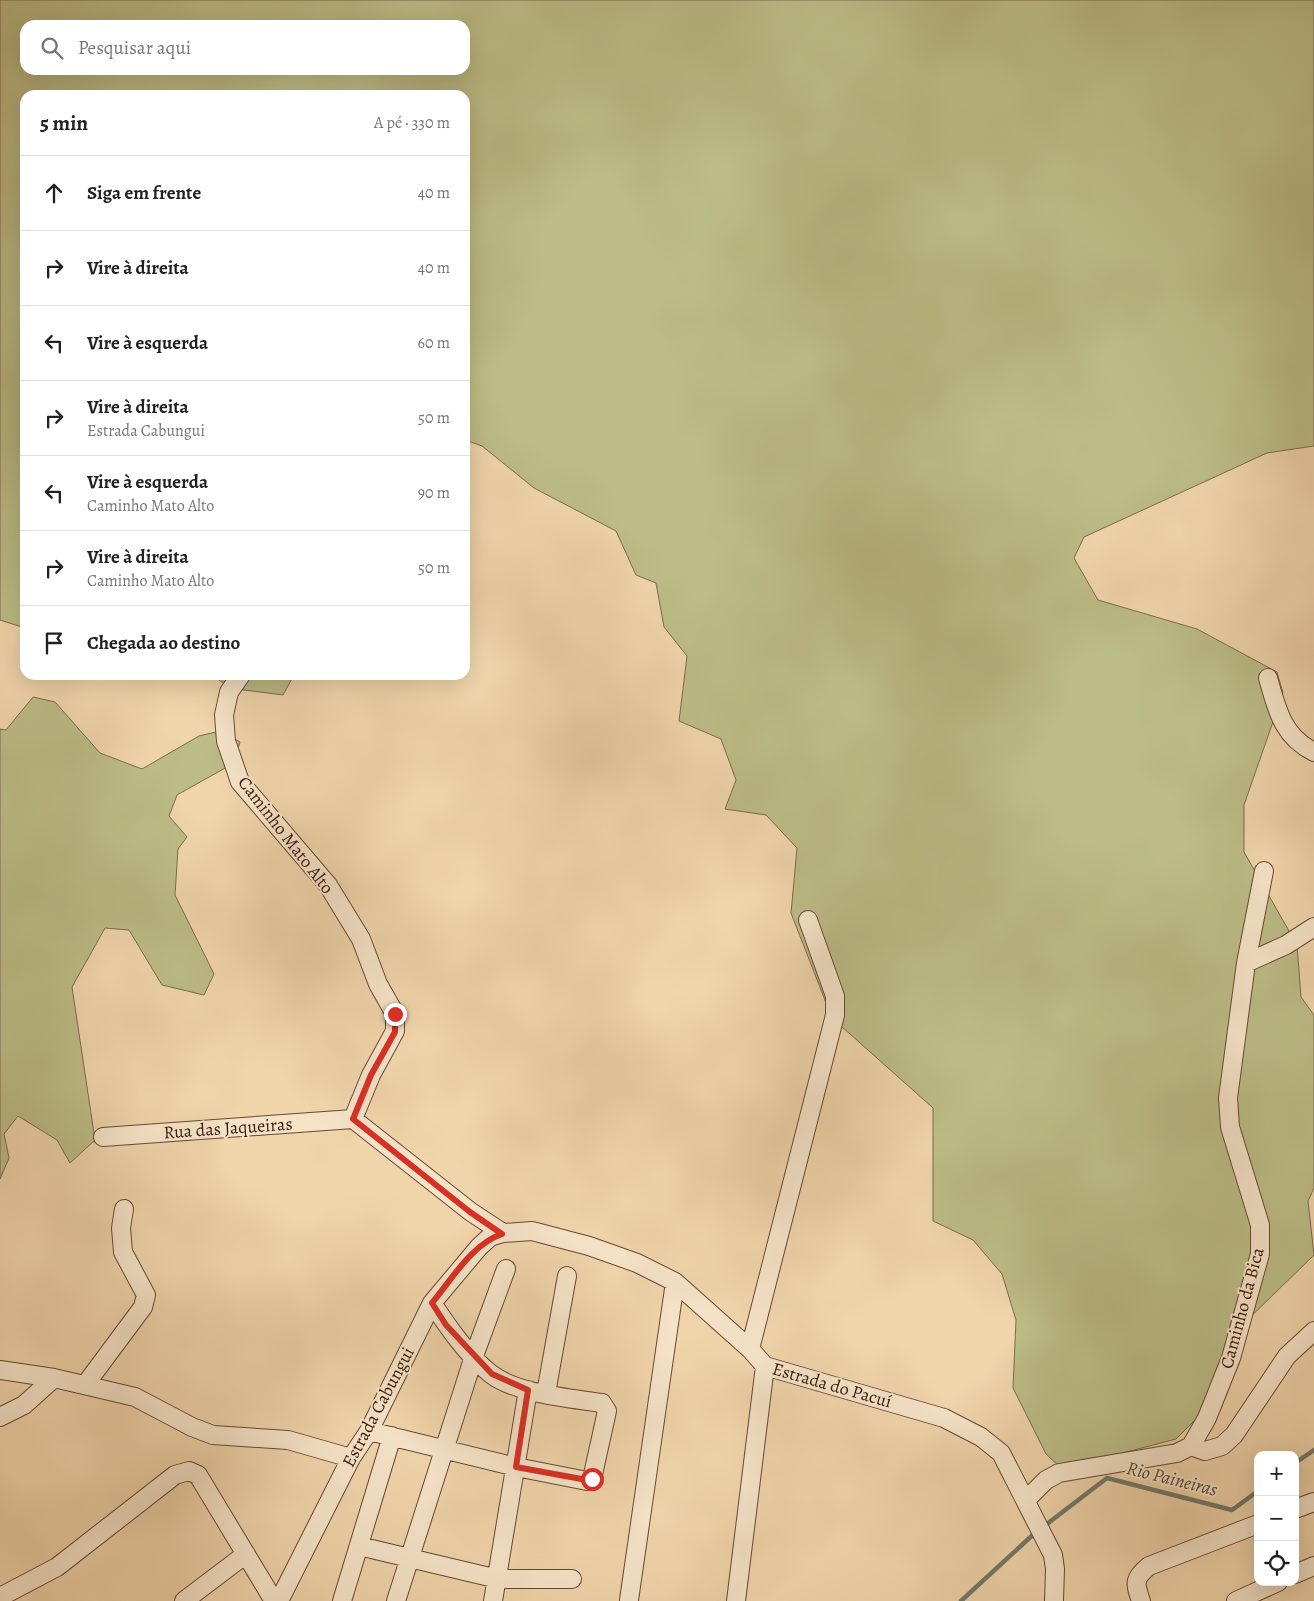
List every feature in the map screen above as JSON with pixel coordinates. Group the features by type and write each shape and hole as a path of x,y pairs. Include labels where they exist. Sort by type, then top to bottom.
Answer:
{"street":[{"path":"1268,678 1284,728 1306,748 1314,752"},
{"name":"Caminho Mato Alto","path":"237,680 229,692 224,715 226,741 240,782 328,885 360,939 378,984 395,1014 395,1032 371,1075 353,1119"},
{"name":"Caminho da Bica","path":"1191,1446 1207,1418 1231,1358 1260,1254 1260,1225 1230,1127 1228,1098 1246,963 1264,871"},
{"path":"750,1349 835,1015 835,996 808,920"},
{"path":"1246,963 1286,945 1314,927"},
{"name":"Rua das Jaqueiras","path":"103,1137 353,1119"},
{"path":"353,1119 470,1212 502,1234"},
{"path":"85,1385 143,1307 146,1295 124,1252 121,1228 124,1209"},
{"name":"Estrada do Pacuí","path":"502,1234 532,1232 589,1246 637,1263 675,1282 750,1349 765,1366 944,1418 981,1437 1001,1453 1053,1555 1056,1583 1054,1601"},
{"name":"Estrada Cabungui","path":"279,1601 351,1458 369,1431 432,1303 479,1247 490,1238 502,1234"},
{"path":"396,1601 474,1356 506,1269"},
{"path":"546,1393 567,1276"},
{"path":"629,1600 675,1282"},
{"path":"369,1431 446,1448 516,1467 587,1480 592,1479 595,1474 606,1406 602,1403 528,1390 492,1374 446,1325 432,1303"},
{"path":"1027,1503 1046,1480 1059,1473 1177,1453 1191,1446 1205,1451 1222,1446 1286,1356 1314,1331"},
{"path":"736,1601 765,1366"},
{"path":"0,1370 54,1378 135,1397 192,1427 213,1435 288,1440 351,1458"},
{"path":"2,1421 24,1405 54,1378"},
{"path":"494,1601 528,1390"},
{"path":"342,1601 392,1436"},
{"path":"0,1597 57,1567 175,1475 190,1471 198,1475 274,1601"},
{"path":"1299,1508 1314,1502"},
{"path":"1141,1601 1136,1585 1138,1574 1148,1566 1254,1526"},
{"path":"359,1546 498,1579 572,1579"},
{"path":"184,1601 246,1554"},
{"path":"1299,1572 1314,1566"},
{"path":"1236,1601 1269,1586"}],"green space":[{"path":"0,0 1314,0 1314,446 1267,453 1084,537 1074,558 1098,600 1197,629 1277,672 1283,693 1244,805 1244,852 1297,945 1301,997 1314,1015 1314,1188 1308,1201 1314,1255 1236,1331 1197,1418 1176,1439 1062,1469 1046,1454 1013,1388 1016,1320 1002,1274 973,1240 933,1221 933,1108 832,1018 791,913 797,848 766,815 725,809 736,780 721,739 679,721 687,656 664,627 656,583 636,575 616,531 534,488 482,446 470,442 470,90 20,90 20,626 0,620"},
{"path":"219,680 291,680 283,695 229,688"},
{"path":"33,697 55,702 100,753 142,769 199,736 220,731 240,742 234,763 177,795 169,816 187,837 178,849 175,895 214,974 204,995 162,985 129,930 105,928 72,987 95,1140 70,1163 57,1140 18,1116 4,1134 9,1158 0,1179 0,729 6,730"}],"waterway":[{"name":"Rio Paineiras","path":"1299,1460 1314,1450"},
{"name":"Rio Paineiras","path":"1043,1527 1107,1478 1232,1510 1254,1494"},
{"path":"961,1601 1037,1531"}],"route":[{"path":"395,1014 395,1032 371,1075 353,1119 470,1212 502,1234 490,1238 479,1247 432,1303 446,1325 492,1374 528,1390 516,1467 587,1480 592,1479"}]}
